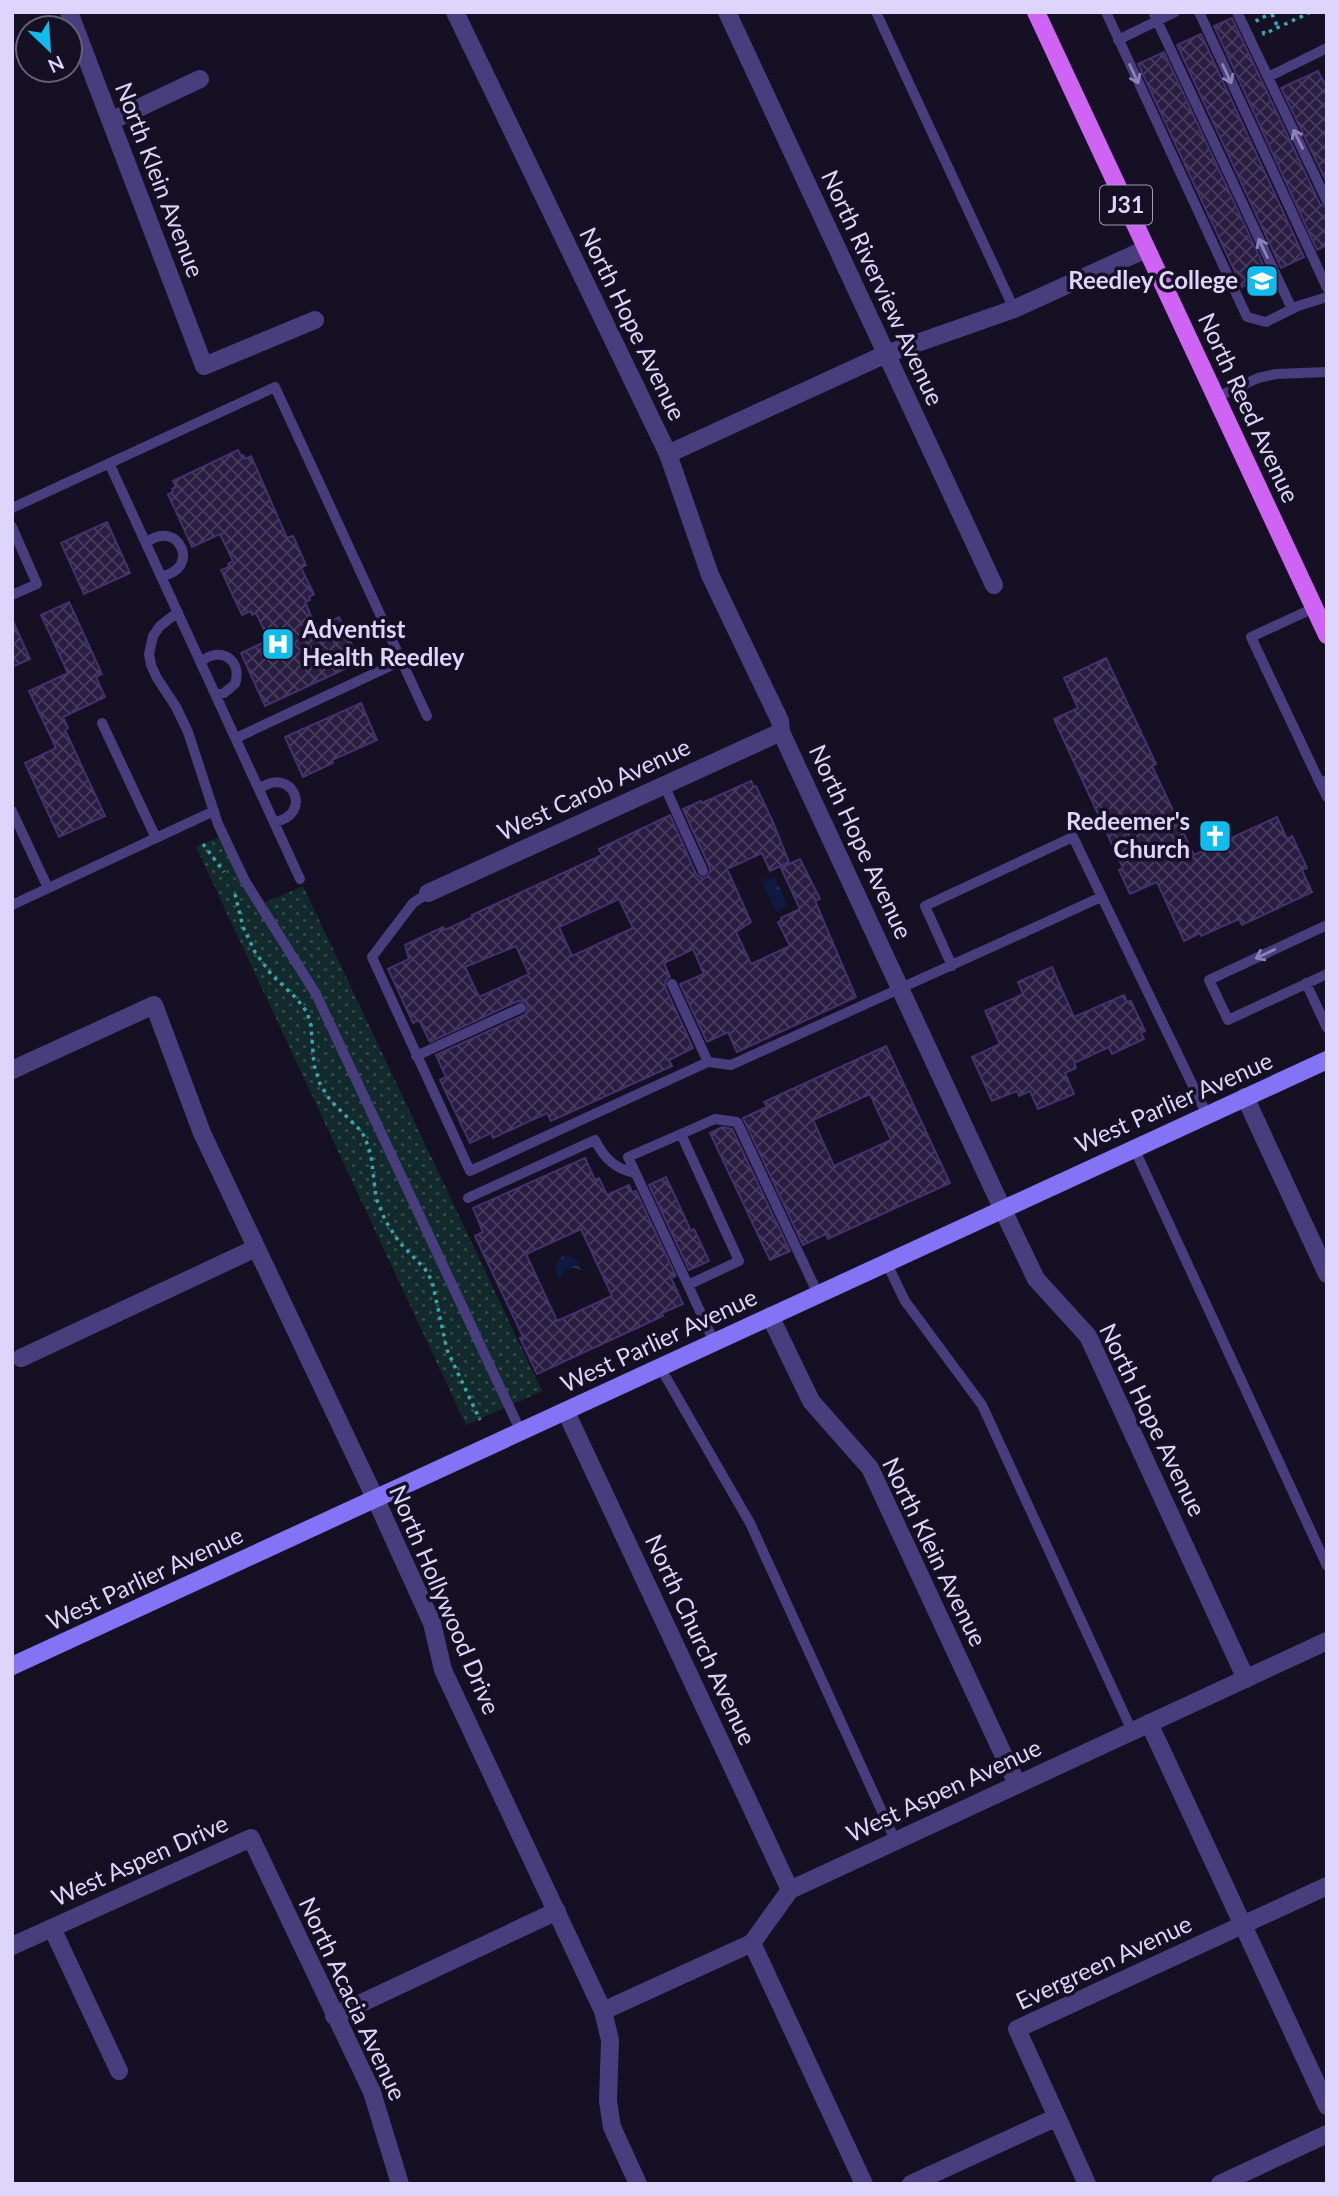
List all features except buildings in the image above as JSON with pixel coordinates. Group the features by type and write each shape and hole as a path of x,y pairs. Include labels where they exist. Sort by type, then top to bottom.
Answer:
{"main road":[{"name":"North Reed Avenue","path":"1036,12 1327,635"}],"street":[{"name":"North Klein Avenue","path":"69,12 204,366 315,320"},
{"name":"North Hope Avenue","path":"455,12 668,454 710,575 780,721 781,732 1002,1208 1036,1279 1088,1336 1246,1679"},
{"name":"North Riverview Avenue","path":"727,12 994,585"},
{"path":"111,121 200,79"},
{"path":"668,454 886,354 1014,309 1146,249"},
{"name":"West Carob Avenue","path":"428,893 781,732"},
{"name":"North Hollywood Drive","path":"12,1070 154,1004 202,1133 376,1500 432,1623 443,1670 603,2011 610,2040 608,2101 612,2127 638,2184"},
{"name":"West Parlier Avenue","path":"12,1666 1327,1060"},
{"path":"1245,1097 1327,1274"},
{"path":"22,1358 256,1248"},
{"name":"North Klein Avenue","path":"770,1316 811,1401 870,1468 1017,1784"},
{"name":"North Church Avenue","path":"566,1412 790,1890"},
{"name":"West Aspen Avenue","path":"603,2011 752,1943 790,1890 1327,1641"},
{"path":"1149,1723 1327,2106"},
{"name":"West Aspen Drive","path":"12,1946 251,1838"},
{"name":"North Acacia Avenue","path":"251,1838 372,2092 400,2184"},
{"name":"Evergreen Avenue","path":"1056,2117 1017,2029 1327,1886"},
{"path":"334,2016 557,1912"},
{"path":"52,1928 118,2071"},
{"path":"752,1943 864,2184"},
{"path":"911,2184 1056,2117 1087,2184"},
{"path":"1220,2184 1327,2134"}],"lane":[{"path":"876,12 1014,309"},
{"path":"1105,12 1247,317 1266,322 1292,309 1327,297"},
{"path":"1118,40 1155,17 1175,12"},
{"path":"1199,12 1327,288"},
{"path":"1237,12 1327,201"},
{"path":"1155,17 1292,309"},
{"path":"1268,77 1325,53"},
{"path":"1217,397 1258,378 1276,374 1327,372"},
{"path":"12,508 275,387 427,716"},
{"path":"109,463 300,879"},
{"path":"12,527 37,584 12,595"},
{"path":"146,543 153,537 169,536 183,551 181,565 170,575 161,576"},
{"path":"1314,608 1251,637 1323,781 1327,797"},
{"path":"178,612 160,626 153,636 149,654 157,678 188,732 214,811 250,889 316,994 521,1432"},
{"path":"201,662 216,654 229,658 237,670 235,684 224,694 216,695"},
{"path":"236,738 401,661"},
{"path":"102,723 156,838"},
{"path":"259,789 274,781 282,782 293,790 296,804 294,811 283,820 274,822"},
{"path":"664,785 703,871"},
{"path":"12,811 48,888"},
{"path":"12,905 214,811"},
{"path":"952,967 925,906 1073,837 1207,1115"},
{"path":"428,893 413,903 372,957 470,1171 708,1062 731,1065 901,987 952,967 1101,897"},
{"path":"1327,925 1209,980 1228,1020 1327,974"},
{"path":"672,984 708,1062"},
{"path":"1306,984 1327,1028"},
{"path":"416,1056 521,1008"},
{"path":"612,1164 715,1119 737,1122 818,1294"},
{"path":"681,1134 739,1261 688,1285"},
{"path":"468,1199 596,1140 612,1164 635,1173"},
{"path":"1135,1148 1327,1566"},
{"path":"628,1157 713,1342"},
{"path":"887,1262 905,1301 982,1405 1132,1731"},
{"path":"660,1367 750,1523 895,1840"}],"path":[{"path":"1278,28 1272,13 1257,20 1264,34 1278,28 1311,12"},
{"path":"203,844 229,880"},
{"path":"233,888 243,927 255,952 271,974 307,1012 311,1026 314,1065 320,1084 330,1100 365,1138 371,1156 376,1198 385,1220 399,1242 432,1280 447,1350 480,1420"}],"green space":[{"path":"224,835 259,905 303,886 542,1391 466,1425 196,847"}],"water":[{"path":"774,876 788,906 776,912 762,882"},
{"path":"564,1256 577,1259 581,1270 574,1267 568,1269 560,1280 556,1267"}],"place":[{"name":"Reedley College","path":"1262,281"},
{"name":"Adventist Health Reedley","path":"278,644"},
{"name":"Redeemer's Church","path":"1215,836"}]}
